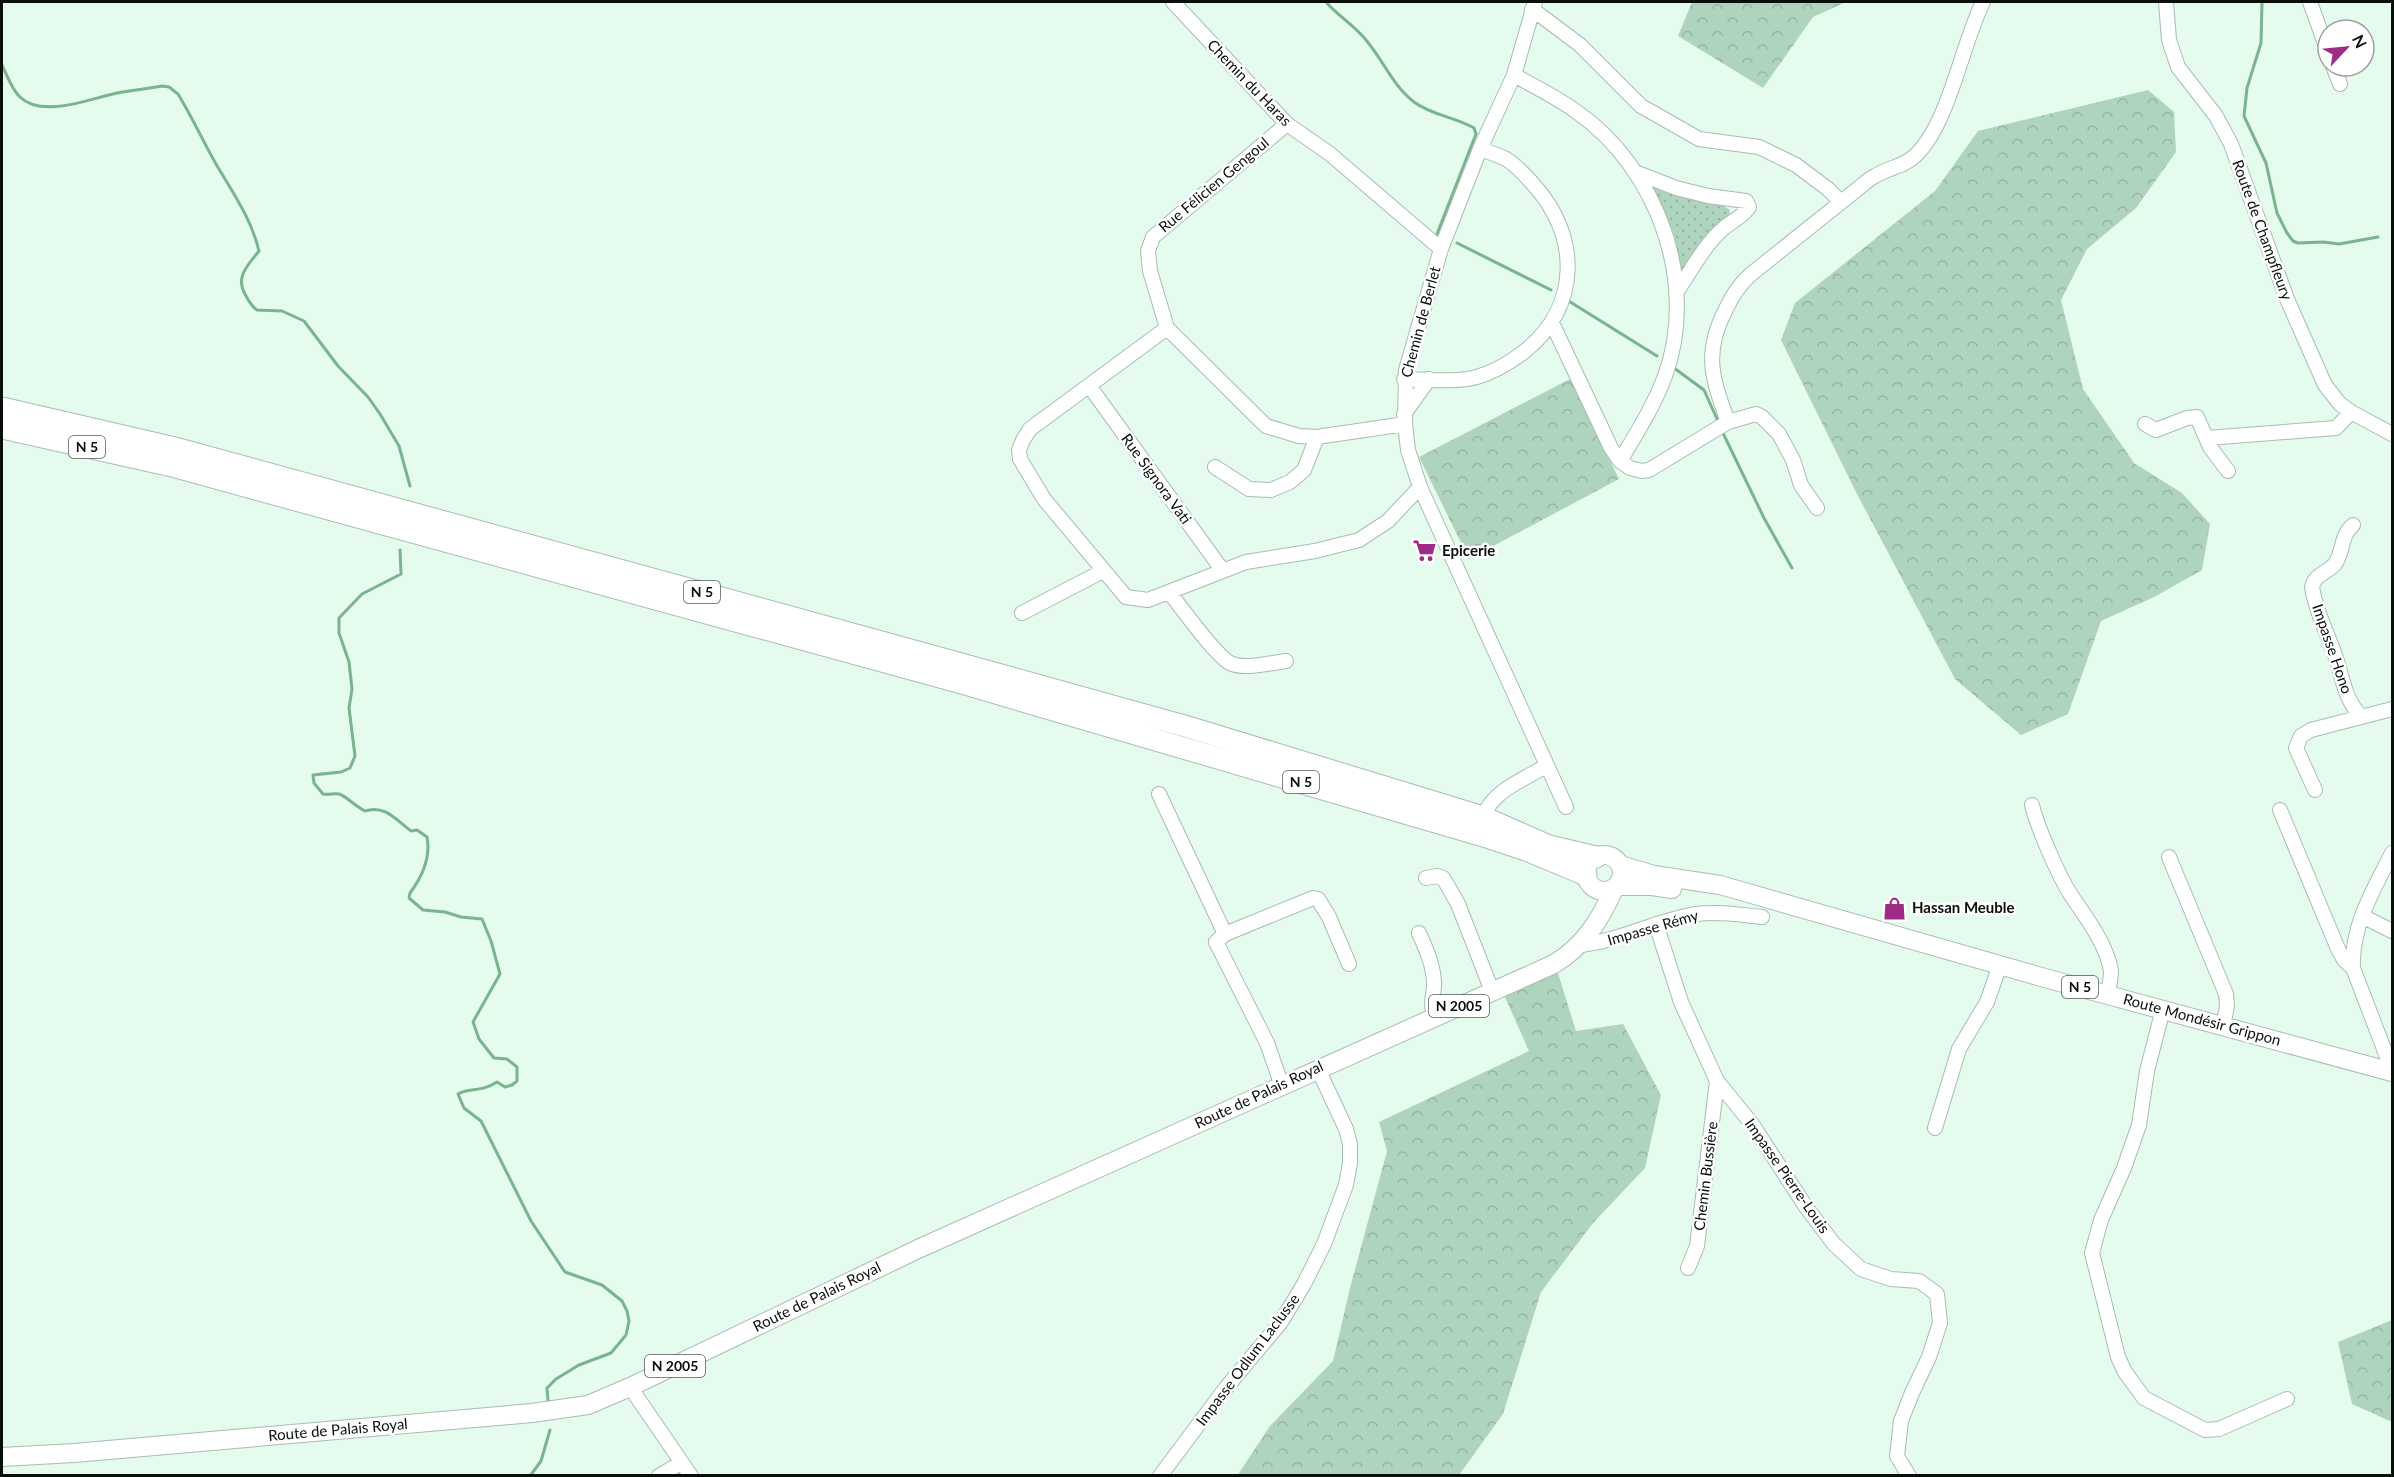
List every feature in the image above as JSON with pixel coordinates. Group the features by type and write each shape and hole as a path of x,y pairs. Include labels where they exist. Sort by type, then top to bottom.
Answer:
{"highway":[{"name":"N 5","path":"2,408 190,452 1188,728 1482,817 1549,846 1592,873"},
{"name":"N 5","path":"2,428 172,466 964,684 1521,848 1592,873"},
{"path":"1482,817 1486,830 1521,848"}],"main road":[{"name":"N 5","path":"1615,888 1605,891 1592,873 1609,856 1620,865"},
{"name":"Route Mondésir Grippon","path":"1620,865 1654,875 1720,885 1766,908"},
{"path":"1615,888 1622,876 1620,865"},
{"path":"1580,945 1592,919 1592,873"},
{"name":"Route Mondésir Grippon","path":"1615,888 1652,886 1721,896 2000,965 2392,1071"},
{"name":"Route de Palais Royal","path":"2,1457 74,1453 532,1413 588,1405 918,1249 1554,964 1580,945 1615,888"}],"street":[{"name":"Chemin du Haras","path":"1173,2 1287,124 1330,154 1441,249"},
{"path":"1728,422 1713,381 1712,354 1715,331 1742,282 1875,176 1907,163 1927,142 1939,119 1983,2"},
{"name":"Route de Champfleury","path":"2166,2 2169,40 2178,66 2216,116 2230,144 2287,299 2320,374 2331,395 2351,412 2392,434"},
{"path":"2310,2 2316,19"},
{"path":"1533,5 1580,45 1641,106 1699,139 1759,147 1786,160 1828,189 1841,202"},
{"name":"Chemin de Berlet","path":"1533,5 1514,75 1480,149 1441,249 1404,379 1405,419 1408,450 1420,487 1566,807"},
{"path":"1514,75 1578,112 1613,144 1644,185 1665,229 1674,262 1676,331 1665,376 1620,461"},
{"path":"2338,78 2340,84"},
{"name":"Rue Félicien Gengoul","path":"1287,124 1153,237 1148,251 1150,271 1167,328 1266,426 1299,436 1317,437 1405,419"},
{"path":"1404,379 1458,380 1477,377 1497,369 1536,342 1552,323 1568,276 1568,255 1563,232 1549,204 1523,174 1506,160 1480,149"},
{"path":"1633,171 1676,188 1708,196 1746,201 1749,207 1745,214 1724,228 1700,257 1676,293"},
{"path":"1552,323 1601,430 1620,461 1637,470 1649,470 1728,422 1756,414 1769,423 1787,448 1801,485 1817,508"},
{"path":"1167,328 1030,429 1019,450 1020,459 1044,499 1126,597 1148,600 1246,562 1359,540 1388,521 1420,487"},
{"path":"1405,419 1429,379"},
{"name":"Rue Signora Vati","path":"1090,387 1222,571"},
{"path":"2207,438 2336,428 2351,412"},
{"path":"2145,424 2149,428 2161,429 2194,416 2197,417 2210,447 2228,471"},
{"path":"1215,467 1249,489 1271,490 1290,482 1304,470 1317,437"},
{"name":"Impasse Hono","path":"2353,525 2343,537 2338,559 2333,566 2317,576 2312,587 2320,621 2337,661 2345,689 2353,708 2362,717"},
{"path":"1022,613 1103,571"},
{"path":"1169,592 1216,650 1230,663 1244,666 1286,661"},
{"path":"2315,790 2298,754 2297,741 2301,735 2311,730 2392,709"},
{"path":"1482,817 1487,806 1497,795 1546,766"},
{"path":"1159,795 1268,1043 1282,1086"},
{"path":"2032,805 2036,821 2062,877 2106,956 2111,975 2108,994"},
{"path":"2280,810 2338,949 2344,960 2353,968"},
{"path":"2392,853 2362,916 2354,942 2353,968 2392,1071"},
{"path":"2169,857 2226,994 2227,1006 2223,1026"},
{"path":"1426,878 1437,876 1443,879 1449,888 1458,904 1492,991"},
{"path":"1220,938 1313,898 1318,899 1329,917 1349,964"},
{"name":"Impasse Rémy","path":"1580,945 1615,940 1656,924 1698,914 1766,908"},
{"path":"2362,916 2392,931"},
{"name":"Impasse Pierre-Louis","path":"1656,924 1681,1002 1717,1081 1752,1124 1806,1207 1834,1244 1861,1269 1891,1279 1919,1281 1937,1294 1940,1323 1929,1357 1901,1421 1897,1456 1909,1476"},
{"path":"1419,933 1430,958 1434,986 1430,1003 1435,1016"},
{"path":"1935,1128 1959,1049 1987,1002 2000,965"},
{"path":"2163,1009 2149,1064 2139,1125 2124,1168 2101,1220 2092,1253 2118,1357 2130,1380 2144,1398 2205,1430 2219,1429 2286,1399"},
{"name":"Impasse Odlum Laclusse","path":"1160,1476 1225,1389 1281,1322 1324,1244 1347,1185 1350,1144 1346,1129 1318,1069"},
{"name":"Chemin Bussière","path":"1688,1268 1697,1246 1717,1081"},
{"path":"630,1387 691,1476"},
{"path":"659,1476 681,1463"}],"green space":[{"path":"1692,2 1846,2 1813,17 1763,88 1678,36"},
{"path":"2148,90 2174,112 2176,152 2136,208 2087,249 2061,300 2083,389 2134,463 2182,493 2210,524 2202,570 2154,597 2101,621 2068,714 2021,735 1955,679 1857,494 1781,340 1795,303 1935,191 1978,131"},
{"path":"1650,185 1685,198 1721,204 1730,210 1728,219 1678,277 1675,238"},
{"path":"1570,379 1619,479 1469,559 1419,457"},
{"path":"1557,970 1576,1031 1623,1024 1661,1095 1645,1168 1593,1223 1541,1292 1503,1414 1459,1475 1237,1476 1270,1426 1333,1361 1387,1151 1379,1122 1529,1051 1504,995"},
{"path":"2392,1320 2392,1422 2352,1404 2338,1342"}],"waterway":[{"path":"1326,2 1361,35 1394,81 1414,102 1474,128 1476,134 1437,234"},
{"path":"2262,2 2261,43 2247,88 2244,116 2266,163 2277,213 2287,233 2293,241 2298,243 2339,244 2378,237"},
{"path":"2,65 17,94 29,103 41,106 67,105 117,93 162,86 169,87 178,94 241,206 256,239 259,251 244,271 241,282 249,301 257,310 282,311 304,321 338,366 368,397 380,414 399,446 410,486"},
{"path":"1457,243 1551,290"},
{"path":"1567,300 1657,356"},
{"path":"1674,368 1704,390 1717,419"},
{"path":"1722,431 1764,518 1792,568"},
{"path":"400,550 401,574 362,594 339,618 339,633 349,662 352,689 349,708 355,756 350,768 341,772 313,775 314,783 323,794 342,795 365,811 372,809 385,812 411,831 417,830 427,837 428,852 424,867 409,898 423,910 482,919 491,941 500,974 473,1022 479,1039 494,1058 507,1059 517,1067 517,1081 505,1087 497,1082 485,1088 458,1094 464,1108 481,1121 531,1221 565,1272 602,1285 622,1301 629,1321 626,1335 611,1353 579,1365 556,1379 547,1388 548,1401"},
{"path":"530,1476 541,1461 550,1430"}],"place":[{"name":"Epicerie","path":"1424,551"},
{"name":"Hassan Meuble","path":"1894,908"}]}
